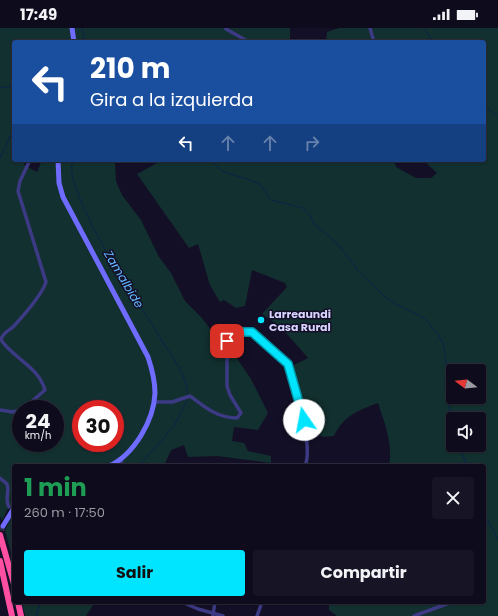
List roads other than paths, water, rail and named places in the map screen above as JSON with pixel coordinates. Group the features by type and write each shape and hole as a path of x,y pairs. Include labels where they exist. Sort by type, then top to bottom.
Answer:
{"highway":[{"path":"0,535 12,577"},
{"path":"0,561 12,616"},
{"path":"18,604 21,616"}],"main road":[{"path":"72,28 74,40"},
{"path":"58,162 59,183 63,196 150,364 154,379 154,402 142,431 133,446 121,459 112,464"},
{"path":"3,526 11,508"}],"street":[{"path":"370,28 373,40"},
{"path":"226,29 245,40"},
{"path":"29,162 20,181 18,191 46,282 40,294 13,327 2,336 1,340 34,370 43,384 45,390 34,400"},
{"path":"154,402 172,402 190,396 223,417 237,418 241,413 230,395 227,386 225,369 227,341 240,332 252,332 288,364 304,420 308,457 306,464"},
{"path":"0,410 12,412"},
{"path":"121,459 122,464"},
{"path":"0,478 6,482 8,487 6,500 11,508"},
{"path":"187,604 213,615 223,616"},
{"path":"213,615 215,604"},
{"path":"257,616 261,604"},
{"path":"414,616 447,604"}],"waterway":[{"name":"Zamalbide","path":"82,28 85,40"},
{"path":"423,28 432,40"},
{"path":"0,88 12,86"},
{"path":"486,107 498,116"},
{"path":"0,158 12,132"},
{"name":"Zamalbide","path":"72,162 72,176 89,219 124,281 182,372 187,387 187,394"},
{"path":"213,162 222,171 259,183 271,200 303,208 310,215 314,224 337,243 360,273 384,296 395,304 423,317 438,334 444,346 447,369 445,385 450,412"},
{"name":"Zamalbide","path":"141,464 174,426 187,400"},
{"path":"462,452 466,464"},
{"path":"486,518 498,539"},
{"name":"Zamalbide","path":"36,616 40,604"}],"tunnel":[{"path":"0,538 3,526"}],"place":[{"name":"Larreaundi Casa Rural","path":"261,320"}]}
